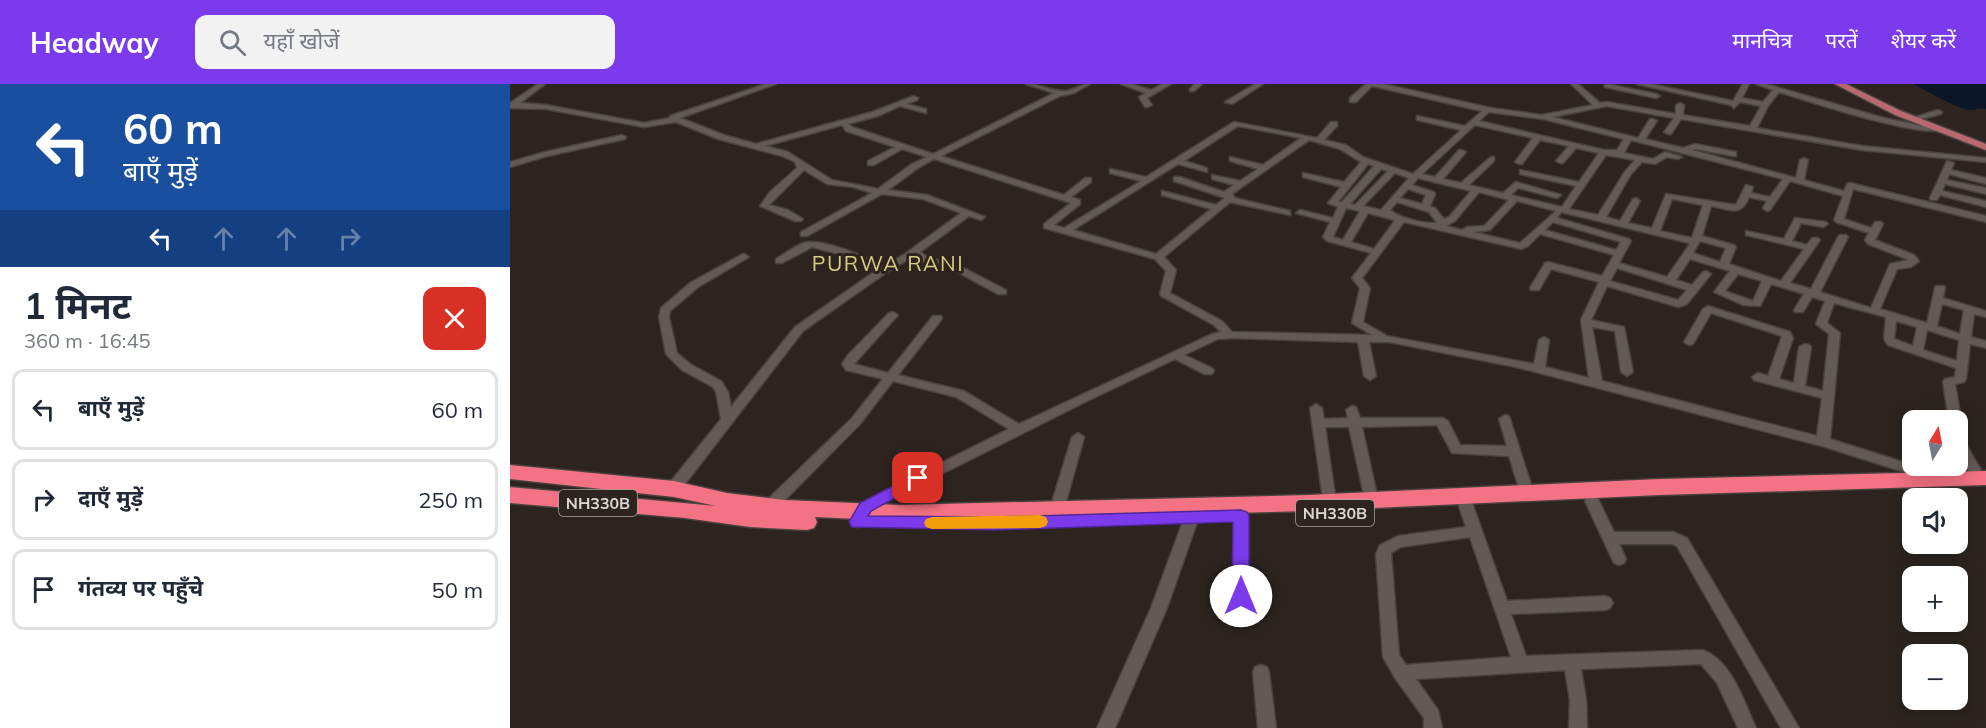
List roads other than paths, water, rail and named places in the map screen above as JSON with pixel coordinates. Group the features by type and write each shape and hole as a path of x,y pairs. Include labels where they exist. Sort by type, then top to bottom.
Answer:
{"highway":[{"name":"NH330B","path":"510,472 673,489 727,501 859,518 994,523 1371,500 1593,501 1984,481"},
{"name":"NH330B","path":"510,495 685,510 750,519 859,518 1058,509 1194,511 1241,516 1465,502 1527,494 1660,487 1942,479 1984,481"}],"main road":[{"path":"1839,84 1866,99 1986,147"}],"street":[{"path":"511,106 542,84"},
{"path":"511,106 546,107 644,125 672,120 773,84"},
{"path":"1029,84 1062,93"},
{"path":"804,234 879,192 908,170 932,156 1062,93 1072,92 1087,84"},
{"path":"1124,84 1151,92"},
{"path":"1148,105 1143,97 1168,84"},
{"path":"1192,90 1198,84"},
{"path":"1229,102 1260,84"},
{"path":"1353,100 1372,84 1489,110 1542,117 1683,151 1693,146 1702,152 1786,181"},
{"path":"1574,84 1599,104 1629,111 1679,116 1753,129 1807,134 1862,148 1986,160"},
{"path":"1640,84 1715,100 1765,105"},
{"path":"1736,102 1746,84"},
{"path":"1759,84 1865,118 1925,132 1940,129"},
{"path":"1753,129 1765,105 1789,84"},
{"path":"1599,104 1607,85 1660,97"},
{"path":"1706,90 1736,102"},
{"path":"510,95 525,98"},
{"path":"757,147 844,123 914,98"},
{"path":"1708,121 1715,100"},
{"path":"899,104 923,111"},
{"path":"1542,117 1599,104"},
{"path":"1668,132 1679,116 1680,105"},
{"path":"1388,214 1385,210 1415,176 1489,110"},
{"path":"1913,119 1938,112"},
{"path":"1420,118 1466,129"},
{"path":"672,120 722,137 785,154 830,182 879,192 924,197 981,217"},
{"path":"1640,141 1653,121"},
{"path":"1474,122 1656,162 1664,154 1668,154 1786,181 1800,181 1846,194"},
{"path":"844,123 849,129 901,147 1077,203 1047,226 1158,257 1171,270 1165,294 1218,323 1229,335"},
{"path":"1066,231 1237,124 1347,148 1366,161 1415,176 1623,225 1731,247 1723,266"},
{"path":"1318,141 1334,124"},
{"path":"1564,142 1575,125"},
{"path":"510,165 545,154 622,137"},
{"path":"1519,162 1538,137"},
{"path":"1158,257 1218,208 1241,184 1307,138"},
{"path":"1618,154 1629,138"},
{"path":"1913,141 1916,152"},
{"path":"1560,161 1574,145"},
{"path":"871,163 901,147"},
{"path":"1437,180 1462,152"},
{"path":"1366,161 1332,202 1516,246 1525,244 1562,210 1583,185 1604,152"},
{"path":"1702,152 1733,154"},
{"path":"1233,159 1264,168"},
{"path":"1463,186 1491,159"},
{"path":"1600,219 1628,172 1640,159"},
{"path":"1800,181 1804,160"},
{"path":"1177,161 1204,170"},
{"path":"798,219 764,206 777,188 793,177 801,165"},
{"path":"1376,252 1328,237 1343,206 1380,165"},
{"path":"1931,205 1948,167 1986,181"},
{"path":"1345,244 1361,209 1393,170"},
{"path":"1113,171 1148,180"},
{"path":"1523,172 1583,185"},
{"path":"1306,176 1345,185"},
{"path":"1215,177 1241,184"},
{"path":"1178,179 1287,213"},
{"path":"1065,198 1088,180"},
{"path":"1655,232 1670,196 1675,195 1739,208 1748,190 1769,204 1786,181"},
{"path":"1942,181 1986,191"},
{"path":"1443,227 1487,228 1516,185 1557,195"},
{"path":"1406,186 1431,194 1425,208"},
{"path":"1876,311 1884,283 1893,266 1908,265 1914,261 1871,242 1876,228 1839,221 1850,186 1986,219"},
{"path":"1443,227 1477,189"},
{"path":"1936,192 1986,204"},
{"path":"1165,193 1218,208"},
{"path":"1395,199 1434,211 1443,227"},
{"path":"1623,225 1636,201"},
{"path":"1670,281 1696,240 1708,203"},
{"path":"673,489 799,329 968,212"},
{"path":"1300,213 1336,221"},
{"path":"1389,339 1356,323 1365,288 1357,278 1399,222 1398,218"},
{"path":"1551,219 1625,240 1626,243 1591,307 1586,321 1596,383"},
{"path":"1786,243 1798,220 1823,224"},
{"path":"1539,231 1694,289"},
{"path":"1749,233 1786,243 1812,244 1784,284"},
{"path":"1799,310 1812,293 1843,237"},
{"path":"779,261 806,245 812,244 857,256 884,270"},
{"path":"913,252 926,260 953,266 1002,292"},
{"path":"1688,255 1986,345"},
{"path":"727,419 722,392 717,384 686,367 672,354 664,317 665,310 694,285 744,257"},
{"path":"1535,288 1548,265 1679,304 1683,303 1706,274"},
{"path":"1736,270 1719,290 1733,298 1756,304 1768,280"},
{"path":"1917,352 1939,294 1986,314"},
{"path":"1723,313 1733,298"},
{"path":"1823,442 1834,333 1821,324 1831,299"},
{"path":"1953,410 1949,382 1960,379 1970,309"},
{"path":"1689,342 1706,310 1723,313 1788,336 1772,381"},
{"path":"893,315 848,364 852,369 960,394 1019,430"},
{"path":"1891,315 1890,341 1961,366"},
{"path":"770,506 856,421 938,318"},
{"path":"1586,321 1620,329 1627,372"},
{"path":"859,518 866,507 877,500 1175,355 1216,336 1229,335 1389,339 1539,368 1823,442 1942,479"},
{"path":"1363,338 1370,376"},
{"path":"1539,368 1544,340"},
{"path":"1799,388 1805,347"},
{"path":"1175,355 1208,371"},
{"path":"1758,377 1828,396"},
{"path":"1316,408 1329,502"},
{"path":"1318,423 1354,416 1438,421 1444,424 1456,450 1514,451"},
{"path":"1354,416 1371,500"},
{"path":"1505,419 1527,494"},
{"path":"1058,509 1077,437"},
{"path":"1968,458 1984,481"},
{"path":"1593,501 1619,559"},
{"path":"1465,502 1521,664"},
{"path":"1106,728 1159,608 1194,511"},
{"path":"1241,516 1241,616"},
{"path":"1433,728 1432,716 1401,674 1389,648 1384,549 1398,542 1475,531"},
{"path":"1609,538 1673,538 1682,542 1790,728"},
{"path":"1500,608 1605,603"},
{"path":"1401,674 1521,664 1703,657 1719,669 1747,728"},
{"path":"1572,662 1578,700 1578,728"},
{"path":"1261,672 1267,728"}],"water":[{"path":"1914,84 1986,84 1986,109 1963,109"}],"district":[{"name":"PURWA RANI","path":"888,264"}]}
